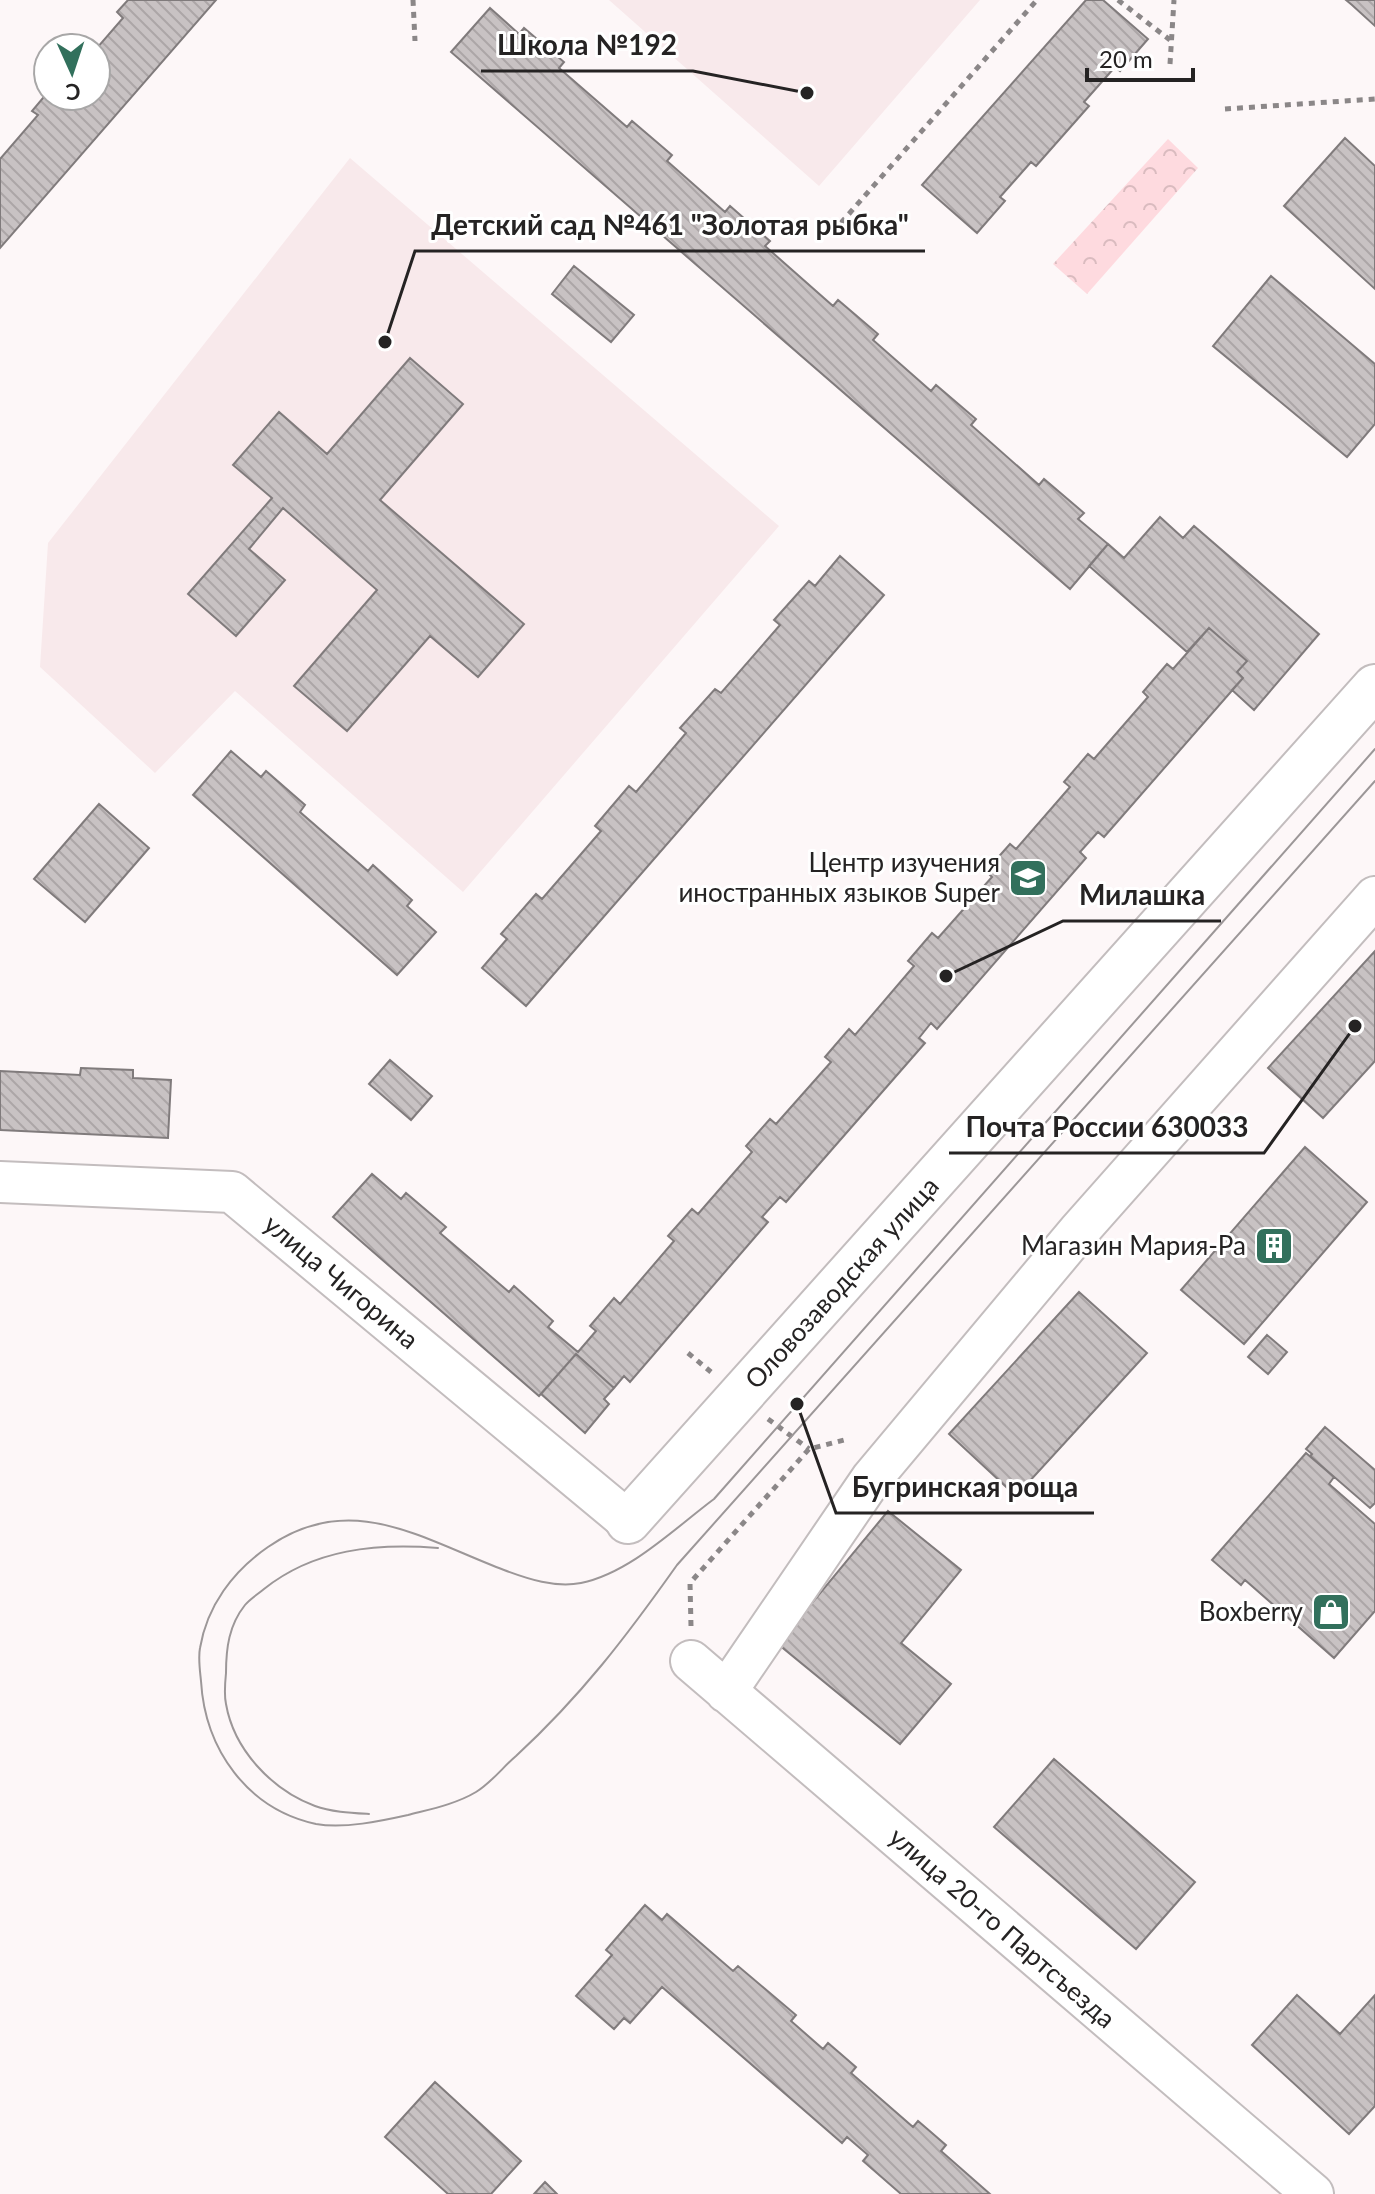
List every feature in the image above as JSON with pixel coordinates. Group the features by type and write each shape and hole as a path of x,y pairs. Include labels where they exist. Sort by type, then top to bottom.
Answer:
{"street":[{"name":"Оловозаводская улица","path":"628,1521 1375,687"},
{"path":"726,1692 872,1478 1078,1232 1375,897"},
{"name":"улица Чигорина","path":"0,1182 232,1192 628,1521"},
{"name":"улица 20-го Партсъезда","path":"691,1661 1313,2194"}],"path":[{"path":"413,0 415,41"},
{"path":"833,232 1037,0"},
{"path":"1118,0 1170,40"},
{"path":"1170,64 1174,0"},
{"path":"1225,109 1375,99"},
{"path":"691,1661 690,1583 809,1449 844,1440"}],"shaded area":[{"path":"609,0 980,0 819,186"},
{"path":"350,158 779,526 463,892 235,691 155,773 40,667 48,543"}],"green space":[{"path":"1168,139 1198,168 1087,294 1053,264"}],"building":[{"path":"128,0 216,0 0,248 0,159 38,115 34,112 112,112 111,32 123,18 117,12"},
{"path":"1086,0 1103,0 1148,39 1120,71 1115,67 1084,102 1089,106 1036,166 1031,162 1000,197 1005,201 977,233 922,185"},
{"path":"1346,0 1375,0 1375,26 1352,5"},
{"path":"490,8 519,34 524,28 564,62 559,68 627,127 632,121 672,155 667,161 725,212 730,206 770,241 765,246 833,306 838,300 878,334 873,340 931,391 936,385 976,419 971,425 1039,485 1044,479 1084,513 1078,519 1108,544 1070,589 451,52"},
{"path":"1345,138 1375,166 1375,289 1284,206"},
{"path":"574,266 634,315 611,342 552,294"},
{"path":"1271,276 1375,364 1375,424 1347,457 1213,346"},
{"path":"410,358 463,404 380,500 524,624 478,677 430,636 347,731 294,686 377,590 283,508 249,549 285,580 236,636 188,594 272,498 233,465 279,412 327,454"},
{"path":"1160,517 1183,538 1194,526 1319,634 1254,710 1232,690 1243,678 1237,672 1247,661 1209,628 1187,652 1089,566 1108,544 1124,558"},
{"path":"840,556 884,595 526,1006 482,968 507,939 501,934 536,894 542,899 601,831 595,826 629,786 636,792 686,733 680,728 715,689 721,693 780,625 774,620 809,581 815,586"},
{"path":"1209,628 1247,661 1237,672 1243,678 1104,837 1098,832 1080,852 1086,858 937,1029 931,1023 919,1038 925,1043 786,1202 780,1197 762,1217 768,1222 630,1382 624,1376 614,1388 576,1354 539,1396 333,1217 372,1174 401,1199 406,1193 446,1227 440,1233 509,1292 514,1286 553,1321 548,1327 578,1352 596,1331 590,1326 614,1298 620,1304 674,1241 668,1236 692,1209 698,1214 752,1152 746,1146 770,1119 776,1124 831,1062 825,1057 849,1029 855,1035 914,966 908,961 932,933 938,938 992,877 986,871 1010,844 1016,849 1070,787 1064,782 1088,754 1094,759 1148,697 1143,692 1167,664 1173,669"},
{"path":"231,751 261,777 266,771 305,805 300,812 368,871 373,865 412,900 407,906 436,932 397,975 193,795"},
{"path":"99,804 149,848 85,922 34,879"},
{"path":"1375,951 1375,1061 1323,1118 1268,1068"},
{"path":"390,1060 432,1096 411,1120 369,1084"},
{"path":"81,1068 133,1070 133,1078 171,1080 168,1138 0,1130 0,1071 80,1075"},
{"name":"Магазин Мария-Ра","path":"1305,1147 1367,1202 1244,1344 1181,1290"},
{"path":"1079,1292 1147,1353 1016,1496 949,1434"},
{"path":"1267,1335 1287,1352 1268,1374 1248,1357"},
{"path":"576,1354 614,1388 604,1399 609,1404 585,1433 541,1394"},
{"path":"1325,1427 1375,1470 1375,1503 1370,1508 1310,1456 1312,1454 1306,1449"},
{"path":"1306,1453 1334,1477 1329,1484 1375,1524 1375,1611 1334,1658 1245,1580 1241,1585 1212,1560"},
{"path":"888,1511 961,1570 901,1643 951,1684 900,1744 778,1644"},
{"path":"1054,1759 1195,1882 1136,1949 994,1827"},
{"path":"645,1905 662,1920 667,1914 733,1971 738,1966 796,2015 791,2021 823,2049 828,2043 856,2067 851,2073 913,2127 918,2121 946,2145 941,2151 990,2194 901,2194 863,2161 868,2155 847,2137 842,2143 662,1987 630,2023 624,2018 614,2029 576,1996 612,1955 606,1950"},
{"path":"1297,1995 1340,2034 1375,1995 1375,2106 1349,2134 1252,2045"},
{"path":"435,2082 521,2161 491,2194 448,2194 385,2137"},
{"path":"545,2182 557,2194 534,2194"}],"tram line":[{"path":"1375,749 714,1499 651,1548 599,1578 561,1584 522,1577 416,1534 358,1521 329,1522 299,1530 255,1557 233,1578 215,1604 203,1633 199,1656 204,1706 211,1730 234,1772 269,1805 316,1824 338,1826 426,1811 460,1800 487,1784 582,1688 677,1565 1375,781"},
{"path":"369,1814 328,1810 299,1799 270,1779 246,1752 230,1721 225,1700 230,1637 235,1621 247,1603 283,1576 304,1565 325,1557 369,1548 438,1548"}],"place":[{"name":"Школа №192","path":"807,93"},
{"name":"Детский сад №461 \"Золотая рыбка\"","path":"385,342"},
{"name":"Центр изучения иностранных языков Super","path":"1028,878"},
{"name":"Милашка","path":"946,976"},
{"name":"Почта России 630033","path":"1355,1026"},
{"name":"Магазин Мария-Ра","path":"1274,1246"},
{"name":"Бугринская роща","path":"797,1404"},
{"name":"Boxberry","path":"1331,1612"}]}
